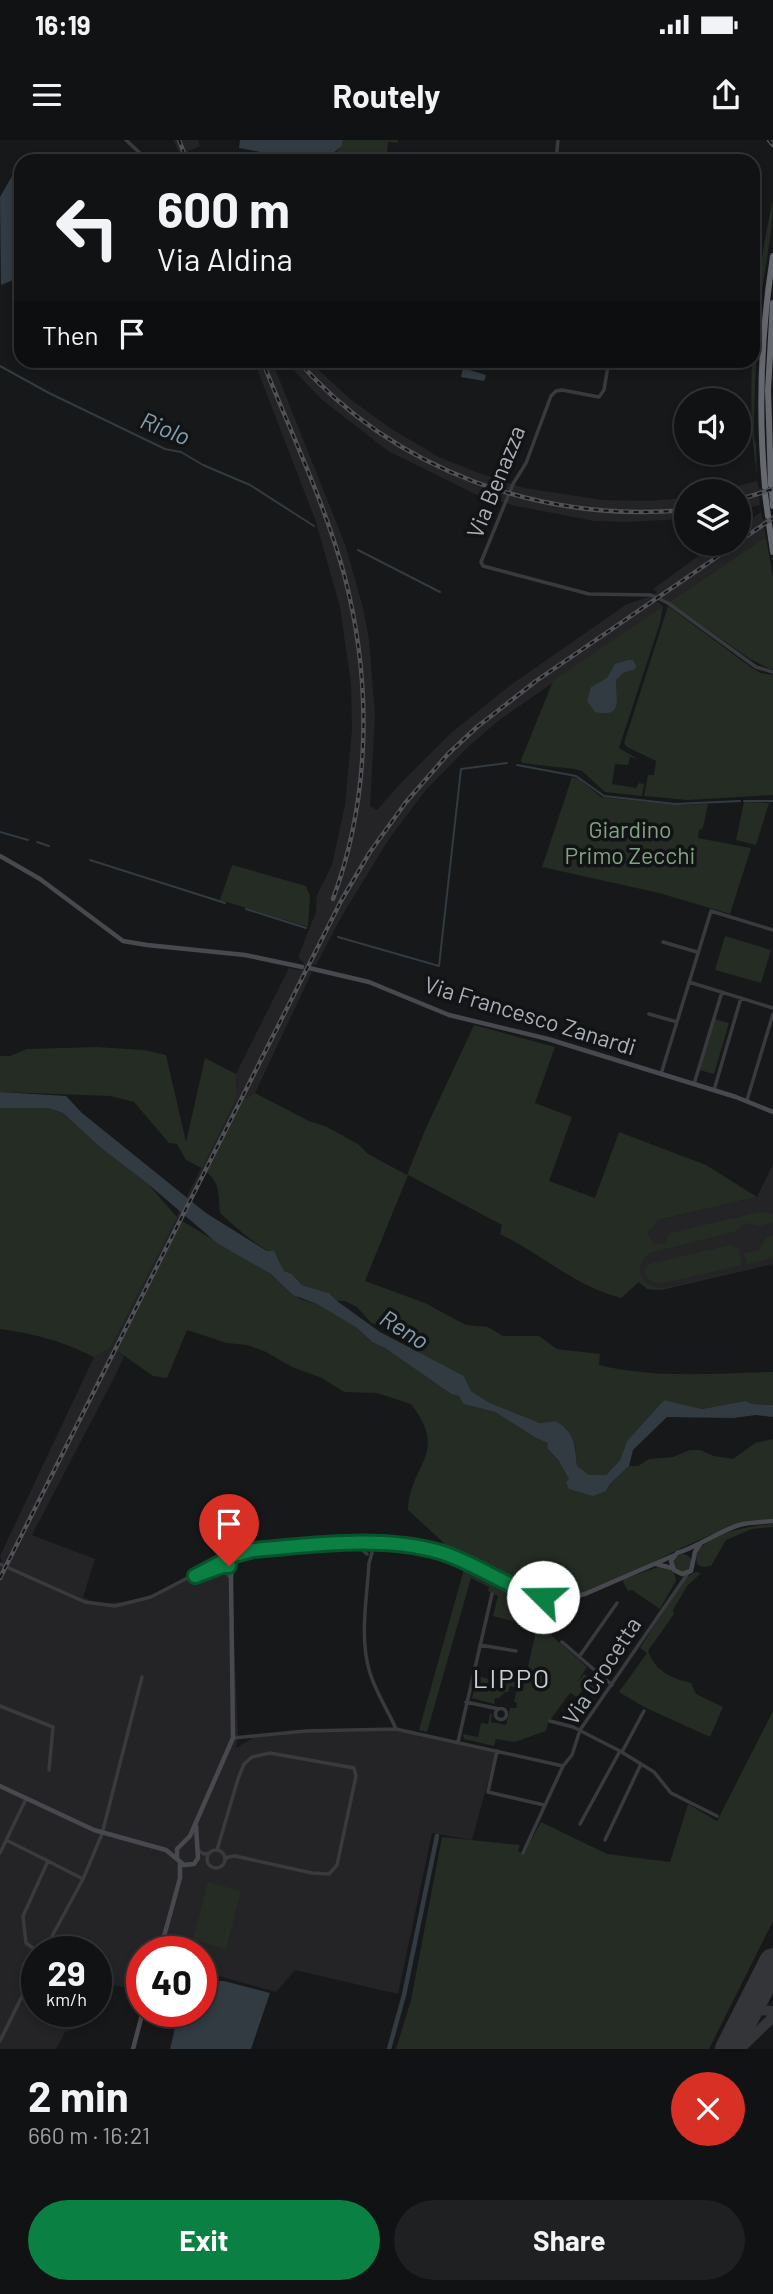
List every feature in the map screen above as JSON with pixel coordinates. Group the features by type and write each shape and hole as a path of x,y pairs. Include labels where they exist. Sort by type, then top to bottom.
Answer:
{"highway":[{"path":"773,256 762,352 761,413 768,489 773,506"},
{"path":"773,303 768,390 768,520 773,552"}],"street":[{"path":"126,140 141,154"},
{"name":"Via Benazza","path":"608,368 604,390 599,397 562,390 551,396 526,463 513,484 481,562 483,566 589,594 650,595 679,611 756,667 773,672"},
{"path":"0,856 40,879 123,941 245,955 302,967"},
{"name":"Via Francesco Zanardi","path":"661,1074 711,911 773,930"},
{"path":"663,942 698,953"},
{"name":"Via Francesco Zanardi","path":"309,968 386,987 449,1015 548,1039 747,1100 773,1112"},
{"path":"689,982 773,1008"},
{"path":"694,1084 722,992"},
{"path":"714,1090 741,998"},
{"name":"Via Francesco Zanardi","path":"649,1014 677,1022"},
{"path":"747,1100 773,1014"},
{"path":"0,1564 85,1602 115,1605 151,1597 235,1555 253,1550 389,1545 440,1552 529,1592 551,1598 567,1598 585,1594 740,1525 773,1521"},
{"path":"642,1569 660,1564 682,1574 688,1573 693,1568 701,1543"},
{"path":"369,1544 366,1660 374,1684 396,1729"},
{"path":"335,1545 358,1548 370,1553"},
{"path":"370,1553 381,1546 389,1545"},
{"path":"164,1936 180,1878 176,1852 190,1836 233,1738 232,1567 239,1556 253,1550"},
{"path":"685,1551 694,1559"},
{"path":"675,1555 671,1561 678,1577 678,1587"},
{"path":"195,1576 216,1568 232,1567"},
{"path":"216,1568 225,1571 231,1578"},
{"name":"Via Crocetta","path":"523,1853 564,1766 572,1755 580,1730 688,1573"},
{"path":"458,1742 492,1594"},
{"path":"579,1657 617,1602"},
{"path":"562,1642 612,1685"},
{"path":"480,1645 516,1651"},
{"path":"52,1936 83,1879 102,1834 142,1676"},
{"path":"466,1702 499,1709"},
{"path":"0,1706 53,1727 50,1770"},
{"path":"580,1824 644,1711"},
{"path":"550,1721 580,1730 621,1752 653,1772 671,1793 718,1816"},
{"path":"233,1738 306,1731 396,1729 564,1766"},
{"path":"497,1751 488,1792 545,1805"},
{"path":"180,1878 198,1858 203,1857 216,1868 223,1865 228,1857 234,1856 312,1873 329,1874 337,1865 355,1782 354,1768 270,1753 252,1757 244,1764 217,1850"},
{"path":"605,1840 641,1764"},
{"path":"0,1786 102,1834 163,1849 178,1860 191,1865"},
{"path":"0,1853 26,1799"},
{"path":"198,1819 195,1837 198,1858"},
{"path":"6,1840 83,1879"},
{"path":"163,1849 190,1842 204,1854 217,1850"},
{"path":"217,1850 225,1860"},
{"path":"208,1861 210,1853"},
{"path":"25,1936 23,1916 48,1861"},
{"path":"0,2041 21,1998"},
{"path":"133,2049 139,2027"}],"shaded area":[{"path":"173,140 198,140 200,146 188,151 189,154 180,154"},
{"path":"240,140 343,140 342,146 332,154 271,154 239,148"},
{"path":"14,172 14,280 1,285 0,197"},
{"path":"257,368 275,368 346,547 363,608 369,640 375,715 370,806 377,810 451,733 512,684 627,604 652,596 657,592 653,589 698,556 738,556 669,602 661,598 656,601 663,606 498,721 425,791 389,839 343,914 316,965 310,964 307,970 312,972 255,1093 243,1100 117,1350 124,1357 114,1378 32,1535 95,1559 83,1597 94,1602 107,1603 134,1601 161,1592 228,1550 232,1586 238,1735 236,1748 254,1737 284,1732 401,1730 496,1752 472,1840 432,1833 398,1994 295,1970 276,1992 217,1975 217,1936 126,1936 126,1988 112,1984 112,1936 21,1936 21,2027 79,2027 65,2032 56,2049 0,2049 0,1556 94,1357 111,1347 237,1097 236,1074 289,968 300,970 304,963 298,957 316,912 317,895 332,865 345,805 352,729 351,685 340,607 316,522"},
{"path":"292,368 317,368 350,399 390,428 439,457 476,472 524,488 603,500 674,499 674,520 594,521 516,506 475,494 388,451 321,399"},
{"path":"463,368 486,375 484,381 461,377"},
{"path":"757,481 759,489 773,485 773,491 759,495 760,505 751,507 751,483"},
{"path":"761,512 763,520 773,514 773,520 764,526 766,537 751,547 751,519"},
{"path":"633,660 636,666 616,680 615,709 611,712 595,712 587,701 591,687 607,678 615,664"},
{"path":"0,1092 66,1096 82,1113 206,1213 267,1251 274,1251 284,1271 292,1274 302,1285 329,1293 380,1332 464,1376 471,1391 490,1403 540,1423 556,1421 567,1430 573,1440 577,1466 589,1475 606,1475 620,1460 627,1441 664,1400 702,1409 745,1401 773,1405 773,1417 667,1417 633,1450 629,1466 606,1491 593,1496 569,1489 566,1482 569,1479 559,1461 547,1448 548,1443 495,1412 463,1404 459,1396 451,1394 385,1348 372,1342 357,1328 317,1304 293,1295 271,1274 217,1243 101,1148 63,1113 48,1108 0,1108"},
{"path":"773,1164 773,1264 664,1289 651,1290 639,1282 637,1249 652,1225 658,1220 757,1197"},
{"path":"217,1981 270,1993 251,2049 170,2049 175,2027 217,2027"}],"green space":[{"path":"343,140 398,140 398,143 388,142 387,154 334,154 342,146"},
{"path":"773,200 760,315 760,272"},
{"path":"752,368 756,368 754,437 757,481 752,432"},
{"path":"766,537 773,577 773,669 750,659 669,602 738,556 751,556 751,547"},
{"path":"663,606 660,623 619,748 638,759 630,757 628,765 615,764 612,784 636,788 639,783 644,784 642,796 605,792 582,771 522,763 553,681"},
{"path":"668,606 752,668 773,675 773,795 688,800 644,796 648,775 654,775 656,761 624,743"},
{"name":"Giardino Primo Zecchi","path":"572,777 579,779 601,797 678,805 708,804 698,838 751,848 730,914 659,893 542,867"},
{"path":"744,802 769,803 756,845 736,840"},
{"path":"232,865 306,886 310,896 308,927 220,900"},
{"path":"725,936 771,950 761,983 715,970"},
{"path":"715,1019 729,1023 714,1074 699,1070"},
{"path":"474,1025 555,1047 535,1103 572,1117 549,1181 595,1198 619,1132 706,1165 757,1197 658,1220 647,1233 654,1244 665,1243 670,1233 760,1212 773,1216 773,1223 759,1226 746,1223 734,1232 650,1253 644,1258 640,1270 649,1284 664,1288 773,1264 661,1290 647,1289 639,1282 621,1298 573,1278 500,1234 502,1225 408,1175 365,1281 425,1303 466,1325 488,1327 503,1336 539,1336 557,1349 600,1354 599,1365 664,1374 773,1372 773,1405 745,1401 702,1409 664,1400 627,1441 620,1460 606,1475 589,1475 577,1467 575,1445 556,1421 540,1423 490,1403 471,1391 464,1376 419,1353 384,1327 371,1323 357,1307 345,1301 337,1301 329,1293 302,1285 292,1274 284,1271 276,1255 239,1230 220,1213 216,1185 206,1172 243,1100 255,1093 309,1121 327,1127 407,1175"},
{"path":"97,1047 144,1050 166,1055 186,1142 205,1058 236,1074 237,1097 202,1168 186,1160 177,1144 169,1143 134,1102 111,1096 0,1092 0,1056 10,1056 27,1049"},
{"path":"0,1108 48,1108 63,1113 101,1148 148,1184 177,1217 111,1347 94,1357 48,1339 0,1329"},
{"path":"182,1221 271,1274 300,1299 317,1304 357,1328 372,1342 385,1348 451,1394 459,1396 463,1404 495,1412 536,1438 549,1443 547,1448 570,1479 606,1491 629,1466 638,1466 649,1459 673,1457 690,1450 700,1450 714,1456 733,1459 755,1443 773,1439 773,1519 737,1523 605,1587 570,1600 549,1598 470,1567 408,1510 414,1481 427,1448 427,1435 422,1421 411,1404 377,1393 344,1392 322,1378 292,1367 264,1351 187,1330 167,1378 153,1376 116,1350"},
{"path":"773,1235 773,1258 747,1264 744,1253 758,1251 766,1238"},
{"path":"731,1245 738,1248 742,1265 664,1283 651,1280 645,1273 649,1264"},
{"path":"773,1524 773,1527 752,1529 726,1540 711,1566 703,1567 697,1564 697,1554 712,1539 738,1529"},
{"path":"683,1554 689,1557 692,1563 689,1569 683,1572 677,1569 674,1563 677,1557"},
{"path":"661,1566 672,1570 676,1581 660,1609 632,1590 628,1591 623,1582 624,1579"},
{"path":"464,1569 550,1603 552,1613 542,1627 587,1667 577,1682 584,1674 603,1687 596,1696 584,1688 577,1697 570,1693 548,1723 546,1731 515,1742 496,1739 494,1746 464,1739 463,1734 478,1737 481,1723 488,1724 490,1714 491,1722 506,1725 510,1708 516,1708 517,1703 514,1702 517,1688 510,1686 508,1692 495,1698 494,1704 472,1698 478,1676 524,1684 537,1627 493,1616 498,1596 488,1591 489,1587 471,1578 427,1732 419,1730"},
{"path":"696,1572 701,1573 687,1586 673,1610 674,1614 648,1651 655,1664 665,1673 691,1683 696,1694 723,1707 710,1737 644,1707 619,1692 647,1653 640,1648 685,1578"},
{"path":"773,1711 773,1921 709,2049 396,2049 411,2000 442,1837 520,1845 518,1851 524,1854 541,1822 607,1854 670,1862 688,1804 717,1821"},
{"path":"208,1882 241,1891 226,1949 217,1947 217,1936 194,1936"}],"waterway":[{"name":"Riolo","path":"0,366 49,393 165,449 181,452 203,465 250,485 314,526"},
{"name":"Riolo","path":"358,550 440,592"},
{"path":"338,937 439,966 461,769 507,763"},
{"path":"517,765 576,776 604,796 675,804 740,801"},
{"path":"744,801 773,801"},
{"path":"0,832 28,840"},
{"path":"37,842 49,846"},
{"path":"90,860 225,903"},
{"path":"246,909 306,928"},
{"path":"389,2049 404,1995 437,1836"}],"taxiway":[{"path":"743,2021 757,2010 773,2011"},
{"path":"740,2049 773,2017"}],"runway":[{"path":"729,2049 773,1962"}],"railway":[{"path":"179,140 184,154"},
{"path":"769,140 773,145"},
{"path":"265,368 317,493 336,547 353,614 359,655 363,696 361,779 346,860 333,899"},
{"path":"305,368 336,399 379,432 425,460 474,482 525,498 578,508 632,512 674,510"},
{"path":"751,496 773,489"},
{"path":"751,533 773,518"},
{"path":"0,1578 341,901 370,852 406,802 448,754 477,727 536,681 718,556"}],"district":[{"name":"LIPPO","path":"512,1679"}],"route":[{"path":"229,1566 195,1576 222,1560 253,1550 322,1545 406,1546 440,1552 543,1597"}],"water label":[{"name":"Reno","path":"404,1330"}]}
